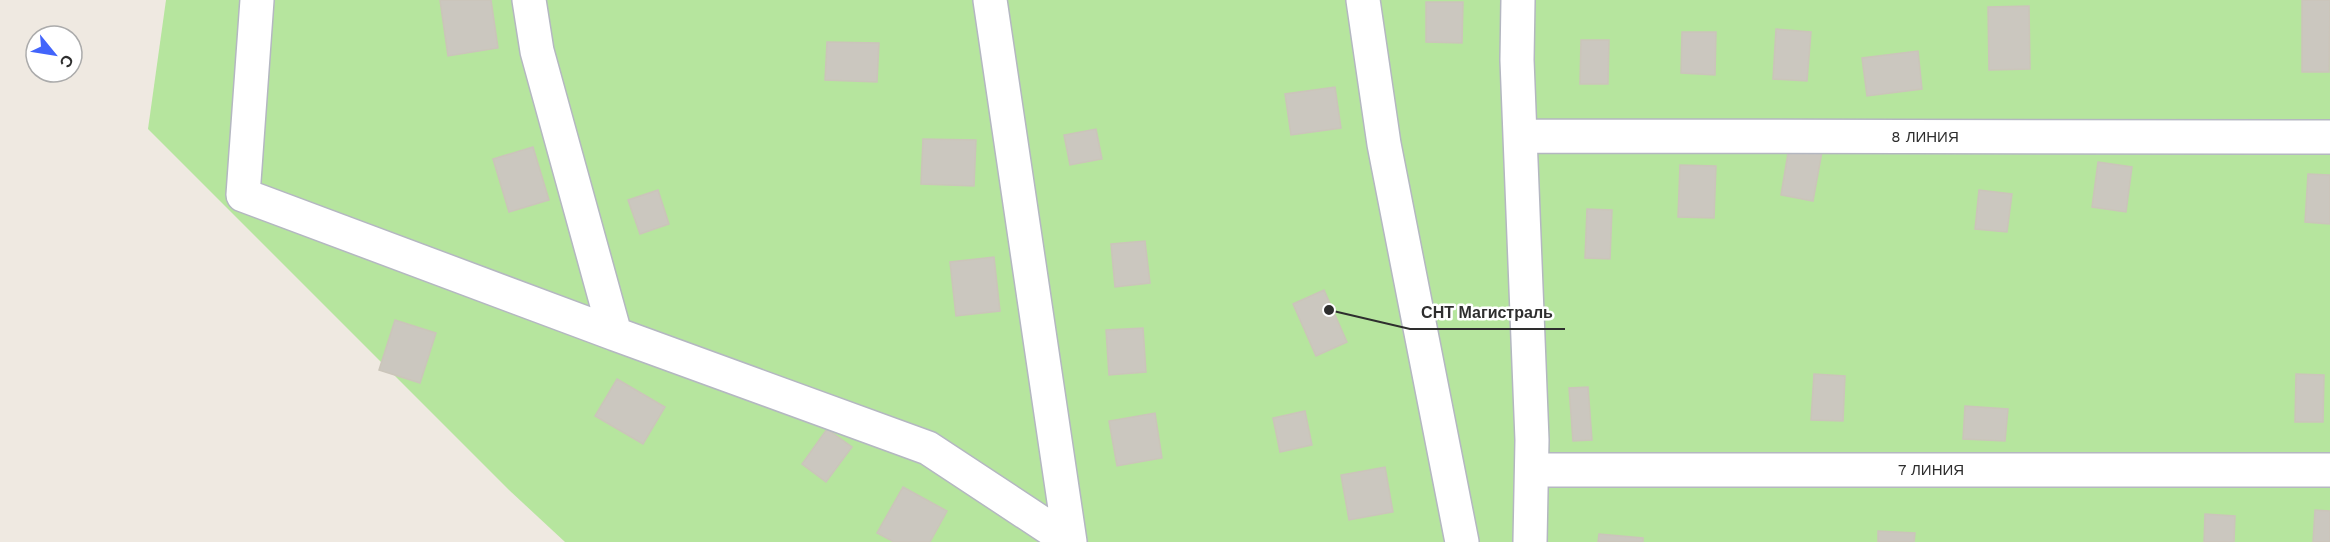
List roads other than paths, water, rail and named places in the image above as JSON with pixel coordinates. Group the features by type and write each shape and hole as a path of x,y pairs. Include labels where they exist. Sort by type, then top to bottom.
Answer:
{"lane":[{"path":"257,0 243,195 928,448 1069,542"},
{"path":"529,0 537,51 615,334"},
{"path":"990,0 1069,542"},
{"path":"1363,0 1384,144 1462,542"},
{"path":"1518,0 1516,60 1532,470 1530,542"},
{"name":"8 ЛИНИЯ","path":"1520,136 2330,137"},
{"name":"7 ЛИНИЯ","path":"1532,470 2330,470"}],"place":[{"name":"СНТ Магистраль","path":"1329,310"}]}
